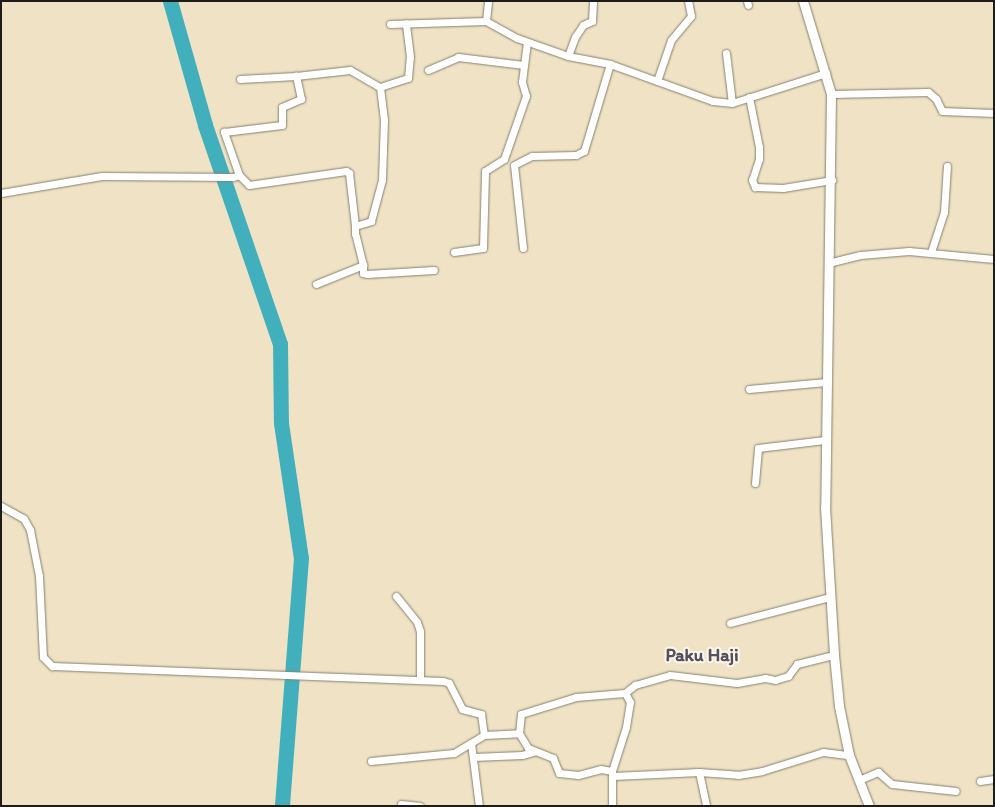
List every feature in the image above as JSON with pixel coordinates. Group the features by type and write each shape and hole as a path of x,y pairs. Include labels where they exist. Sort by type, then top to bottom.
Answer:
{"street":[{"path":"486,21 488,1"},
{"path":"568,56 575,37 583,26 592,20 593,1"},
{"path":"657,81 671,40 691,16 688,1"},
{"path":"803,1 832,94 832,180 828,262 825,440 830,597 834,655 839,706 849,755 869,806"},
{"path":"390,24 486,21 527,42 568,56 610,64 712,101 732,103 826,73"},
{"path":"240,79 296,76 350,70 380,86 406,80 409,76 406,23"},
{"path":"504,159 526,96 522,82 527,42"},
{"path":"726,53 732,103"},
{"path":"428,70 458,57 524,65"},
{"path":"454,252 483,248 485,171 504,159 519,160 584,152 610,64"},
{"path":"236,176 224,132 282,125 282,107 301,99 296,76"},
{"path":"356,226 371,221 382,180 384,120 380,86"},
{"path":"832,94 928,92 933,95 942,111 994,113"},
{"path":"749,97 760,159 752,180 755,187 783,188 832,180"},
{"path":"519,160 514,166 523,248"},
{"path":"931,252 944,212 947,166"},
{"path":"1,194 102,176 236,176 250,185 346,171 349,173 363,273 434,270"},
{"path":"828,262 860,255 931,252 994,259"},
{"path":"316,284 363,264"},
{"path":"749,389 826,382"},
{"path":"756,484 757,448 825,440"},
{"path":"1,506 24,519 30,530 39,576 42,650 46,663 60,668 295,674 448,682 462,709 481,714 484,735"},
{"path":"396,596 417,622 420,631 420,680"},
{"path":"730,622 830,597"},
{"path":"533,752 519,733 519,718 524,712 576,697 625,693 635,684 670,675 737,683 765,678 774,680 788,676 797,664 834,655"},
{"path":"612,806 613,774 630,702 625,693"},
{"path":"371,760 454,754 484,735 519,733"},
{"path":"471,743 479,806"},
{"path":"473,756 522,755 533,752 553,758 557,772 562,774 578,775 601,769 613,774 699,772 738,775 762,772 822,752 849,755"},
{"path":"699,772 706,806"},
{"path":"859,780 878,772 892,784 956,791"},
{"path":"980,781 994,779"},
{"path":"401,804 420,806"}],"waterway":[{"path":"170,1 205,125 280,344 281,423 301,558 282,806"}],"district":[{"name":"Paku Haji","path":"702,655"}]}
